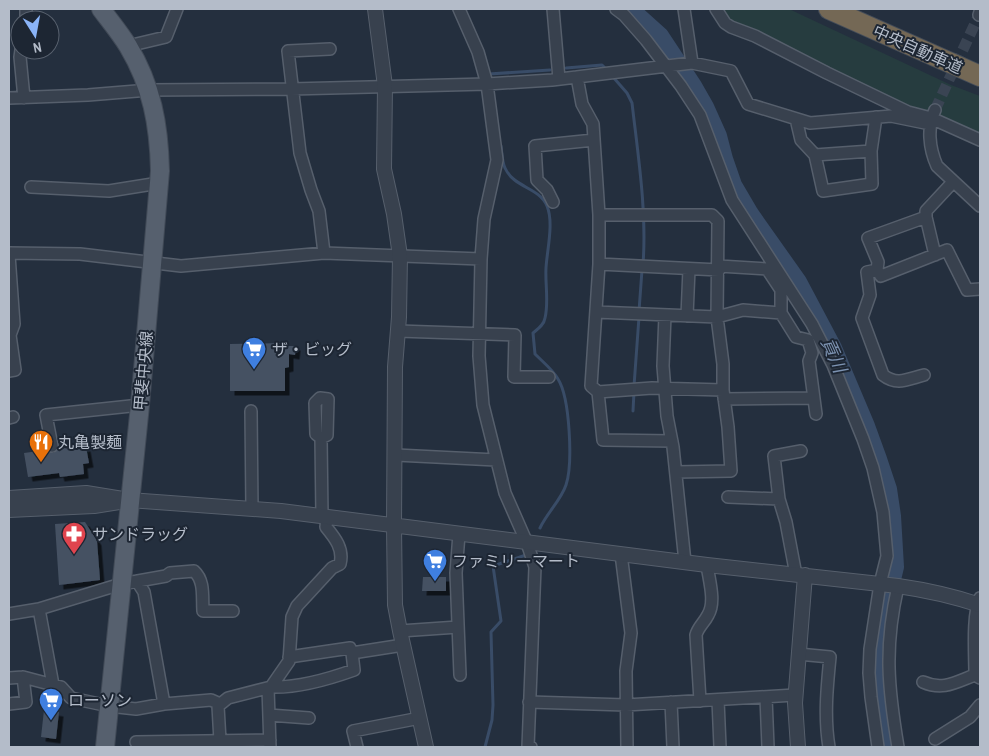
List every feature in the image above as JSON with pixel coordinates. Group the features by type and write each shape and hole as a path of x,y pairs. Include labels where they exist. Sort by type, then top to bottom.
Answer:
{"highway":[{"name":"中央自動車道","path":"829,9 980,76"},
{"name":"中央自動車道","path":"858,9 980,62"}],"main road":[{"name":"甲斐中央線","path":"101,9 128,46 149,90 159,145 159,183 130,500 129,582 109,706 105,747"}],"street":[{"path":"128,46 166,37 177,9"},
{"path":"375,9 385,86 384,169 394,214 400,256 395,367 396,455 394,526 396,605 401,638 426,747"},
{"path":"459,9 491,84 497,160 484,219 481,259 479,356 483,405 496,460 505,493 527,542 535,567 528,747 532,747"},
{"path":"554,9 559,79"},
{"path":"616,9 624,15 646,40 682,86 700,115 732,200 812,324 833,364 863,439 873,468 883,512 887,556 872,626 869,673 878,747"},
{"path":"684,9 692,63"},
{"path":"716,9 725,24 731,27 755,36 827,74 908,112 932,117 980,140"},
{"path":"324,253 319,211 300,153 296,105 292,89 288,51 330,49"},
{"path":"20,60 24,98"},
{"path":"9,98 88,96 149,90 292,89 491,84 559,79 692,63 731,71 748,104 810,123 891,116 932,117"},
{"path":"577,77 582,104 593,124 599,215 599,264 591,386 598,392 665,388 723,394 814,398"},
{"path":"796,119 800,140 815,155 822,191 872,184 871,151 876,117"},
{"path":"932,117 930,135 933,158 937,166 980,206"},
{"path":"553,202 547,190 537,180 535,146 594,140"},
{"path":"815,155 871,151"},
{"path":"935,255 926,211 953,182"},
{"path":"31,187 109,191 159,183"},
{"path":"599,215 712,215 718,221 717,317 724,364 723,394 728,426 731,471 676,472"},
{"path":"876,270 878,262 868,238 926,217"},
{"path":"876,270 881,276 947,250 967,290 980,290"},
{"path":"9,371 15,370 10,335 14,324 9,254 80,254 181,266 324,253 481,259"},
{"path":"599,264 689,269 767,269 781,290 781,313 796,337 808,340 812,352 809,362 816,414"},
{"path":"688,316 689,269"},
{"path":"876,270 867,272 870,295 862,318 883,375 896,382 924,375"},
{"path":"596,312 717,317 743,310 781,313"},
{"path":"665,315 663,366 667,416 676,472 685,562"},
{"path":"398,331 515,334 514,377 549,377"},
{"path":"598,392 602,440 672,441"},
{"path":"52,446 46,415 140,405"},
{"path":"251,411 252,510"},
{"path":"136,742 184,744 220,741 270,744 269,688 289,661 292,617 296,606 332,568 340,564 342,558 338,542 326,527 324,516 321,438"},
{"path":"798,747 796,695 801,575 779,499 774,456 801,451"},
{"path":"396,455 496,460"},
{"path":"9,498 86,493 130,500 324,516 707,565 898,586 979,602 978,676 943,686 933,687 923,682"},
{"path":"728,497 779,499"},
{"path":"9,510 94,506 130,500"},
{"path":"459,534 456,572 460,675"},
{"path":"621,554 631,633 626,671 627,747"},
{"path":"700,700 696,635 698,628 708,615 712,605 707,565"},
{"path":"9,614 38,609 129,582 166,576 170,573 194,571 200,576 202,582 203,611 233,612"},
{"path":"129,582 144,592 164,704"},
{"path":"898,586 891,614 888,660 891,702 898,747"},
{"path":"38,609 53,685"},
{"path":"352,653 401,638 458,627"},
{"path":"220,741 218,711 220,704 228,698 269,688 284,688 327,679 354,670 350,648 289,657"},
{"path":"798,654 830,657 826,693 829,747"},
{"path":"9,678 23,677 61,687 71,698 109,706 136,709 164,704 211,700 220,704"},
{"path":"9,704 26,702 23,677"},
{"path":"529,702 626,705 796,695"},
{"path":"766,697 768,747"},
{"path":"718,700 720,747"},
{"path":"671,702 673,747"},
{"path":"935,739 970,717 980,705"},
{"path":"269,715 309,718"},
{"path":"357,747 353,731 420,718"}],"green space":[{"path":"720,9 789,9 951,85 980,96 980,136 902,105 727,19"}],"building":[{"path":"287,343 287,346 296,346 295,355 289,354 289,367 285,368 285,391 230,391 230,344"},
{"path":"79,446 80,448 86,447 89,463 83,464 84,474 60,477 59,473 28,477 24,453 46,450 53,453 59,449"},
{"path":"85,522 97,541 100,580 59,585 55,524"},
{"path":"423,577 446,577 446,591 422,591"},
{"path":"44,710 59,712 56,739 41,737"}],"waterway":[{"name":"貢川","path":"630,9 660,36 705,107 718,136 733,185 750,214 798,282 833,348 878,459 888,489 892,516 895,567 878,638 878,673 881,704 889,747"},
{"path":"566,68 602,65 607,70"},
{"path":"489,74 550,70"},
{"path":"613,77 627,93 632,103 643,204 643,264"},
{"path":"501,146 503,163 509,175 543,200 547,206 550,220 546,268 546,312 543,323 533,333 535,354 553,372 562,388 568,415 570,447 568,475 564,491 540,528"},
{"path":"639,311 642,270"},
{"path":"634,386 639,317"},
{"path":"633,411 634,392"},
{"path":"485,747 492,720 493,705 491,632 501,621 493,566 526,555"}],"tunnel":[{"path":"935,110 979,15"}],"place":[{"name":"ザ・ビッグ","path":"254,370"},
{"name":"丸亀製麺","path":"41,463"},
{"name":"サンドラッグ","path":"74,555"},
{"name":"ファミリーマート","path":"435,582"},
{"name":"ローソン","path":"51,721"}]}
